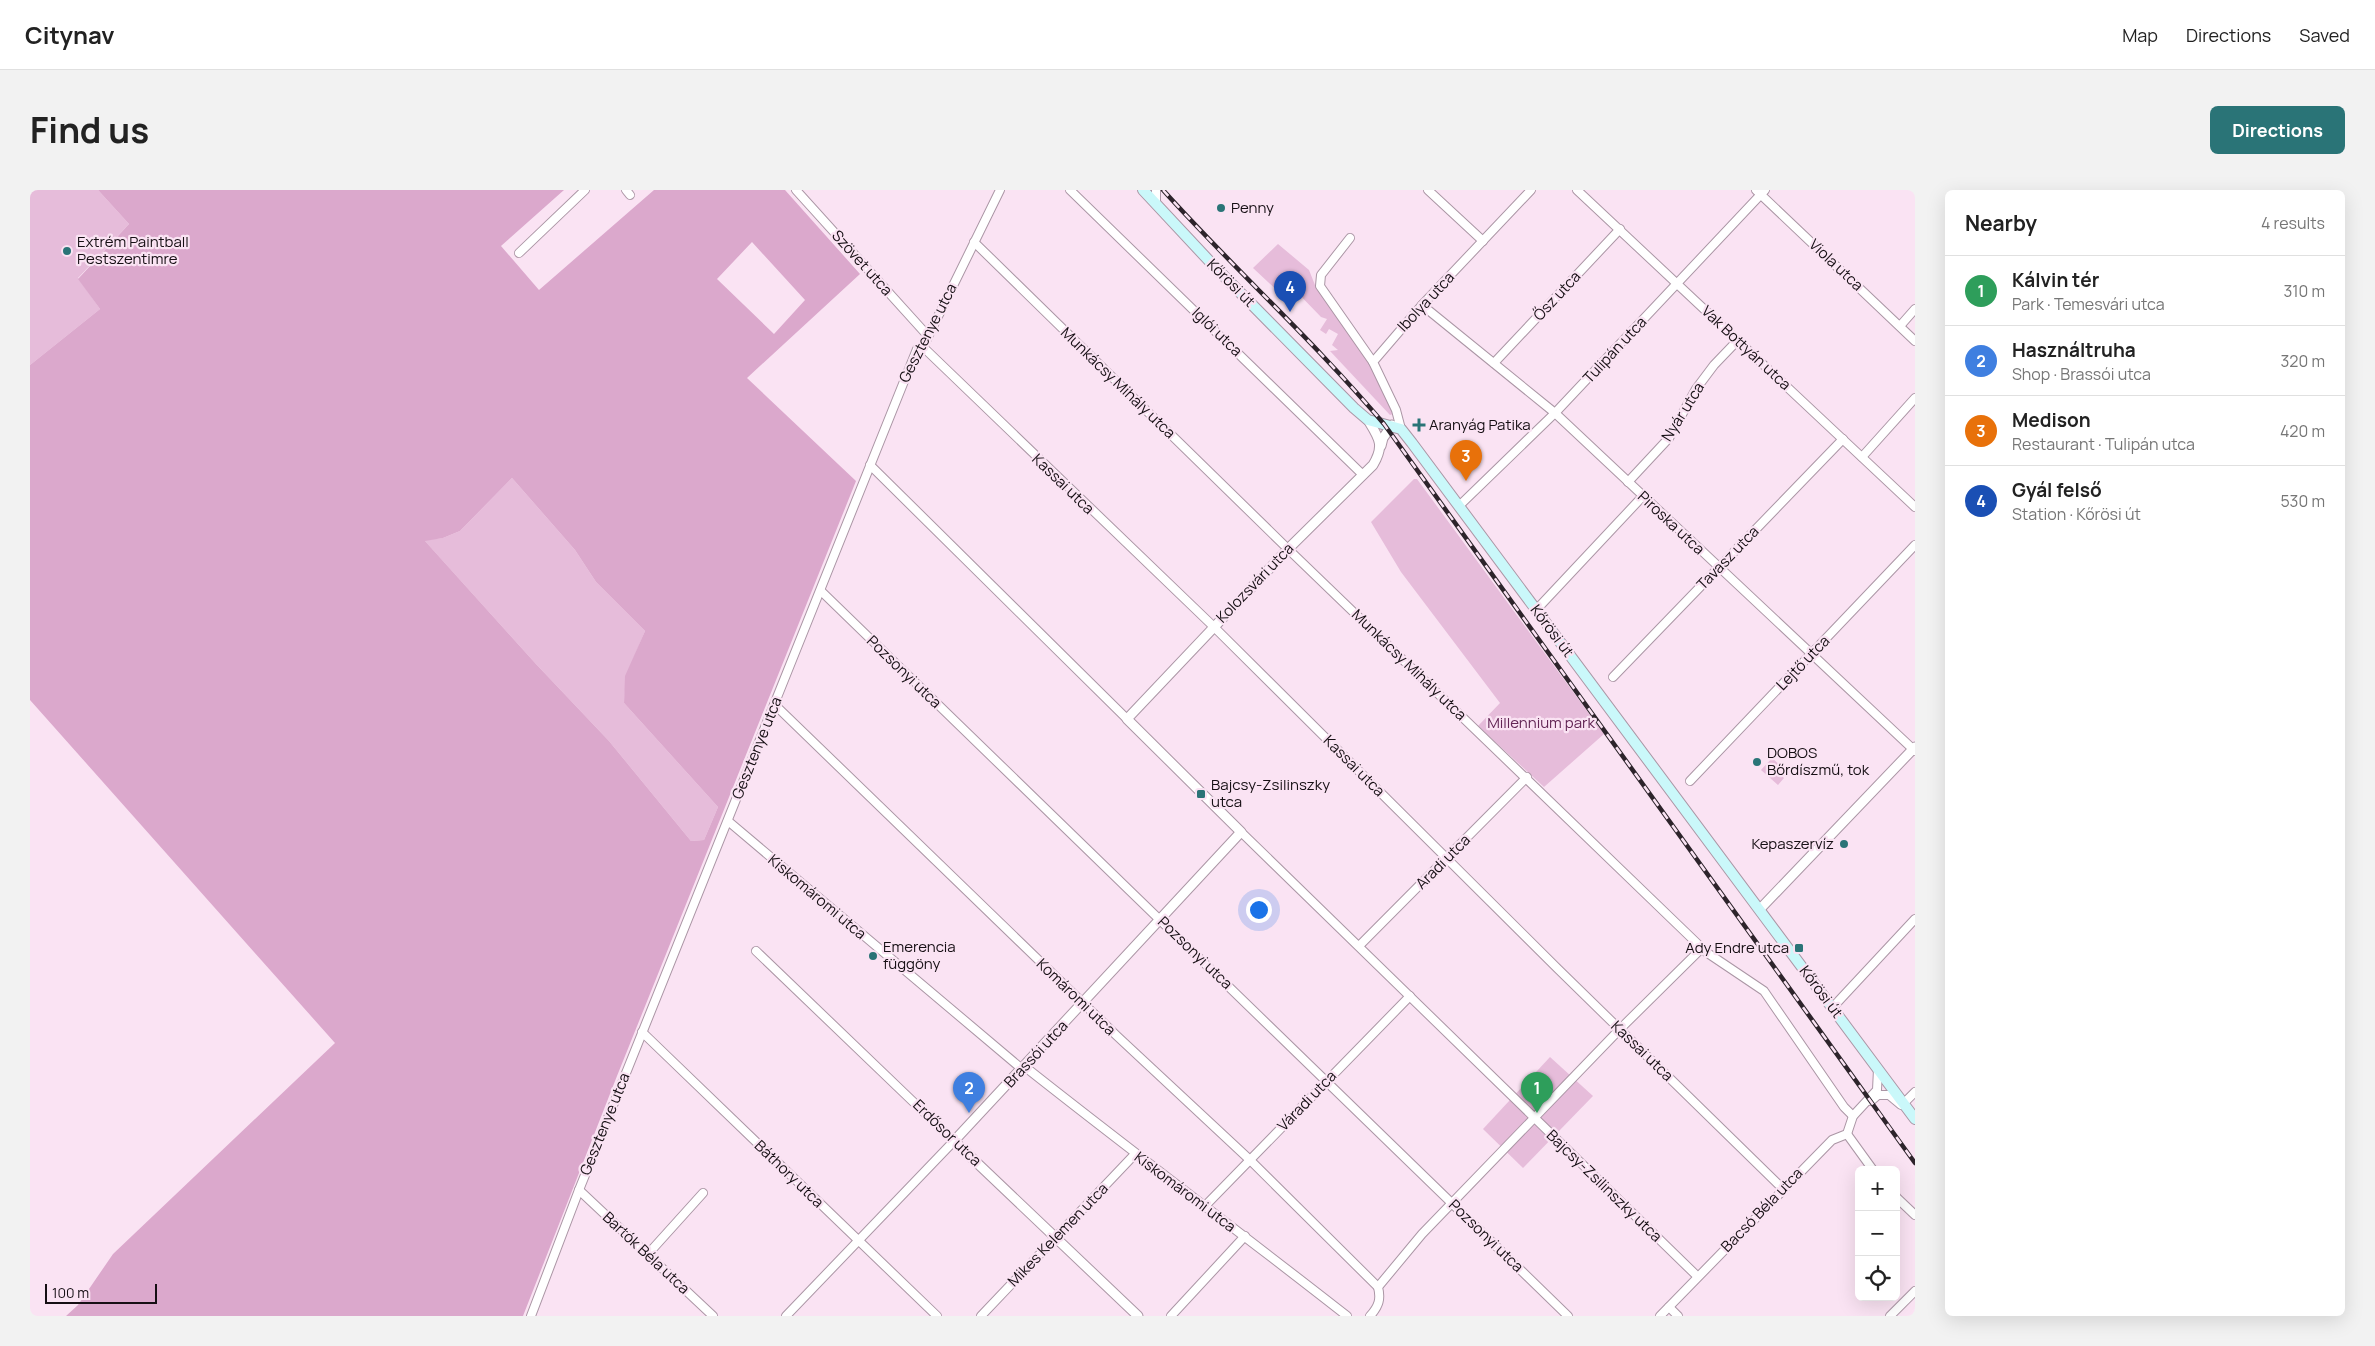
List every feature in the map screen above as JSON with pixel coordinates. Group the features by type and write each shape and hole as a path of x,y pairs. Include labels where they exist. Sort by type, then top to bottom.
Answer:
{"main road":[{"name":"Kőrösi út","path":"1143,190 1340,395 1368,420 1396,427 1460,505 1913,1116"}],"street":[{"path":"519,253 585,190"},
{"name":"Szövet utca","path":"796,190 928,336"},
{"name":"Iglói utca","path":"1070,190 1363,475"},
{"path":"1156,190 1156,204"},
{"path":"1428,190 1483,241"},
{"name":"Ibolya utca","path":"1373,362 1422,305 1532,190"},
{"name":"Vak Bottyán utca","path":"1577,190 1915,507"},
{"name":"Tulipán utca","path":"1460,505 1555,413 1677,284 1760,191"},
{"name":"Viola utca","path":"1760,191 1915,341"},
{"name":"Gesztenye utca","path":"531,1316 642,1032 917,350 923,347 996,192"},
{"name":"Ősz utca","path":"1494,363 1620,229"},
{"path":"1350,238 1321,275 1320,286 1373,362 1396,410 1396,427"},
{"name":"Munkácsy Mihály utca","path":"974,242 1288,549 1527,777 1702,948 1764,991 1844,1107 1853,1116"},
{"name":"Piroska utca","path":"1422,305 1555,413 1811,655 1914,749"},
{"path":"1900,326 1915,309"},
{"name":"Nyár utca","path":"1628,482 1669,438 1696,389 1714,365 1738,340"},
{"name":"Kassai utca","path":"923,347 1213,626 1782,1188"},
{"path":"1862,457 1915,398"},
{"path":"1368,420 1381,447"},
{"name":"Kolozsvári utca","path":"1127,719 1213,626 1373,465 1383,438 1396,427"},
{"name":"Tavasz utca","path":"1613,677 1843,439"},
{"name":"Bajcsy-Zsilinszky utca","path":"870,465 1241,832 1697,1276"},
{"path":"1536,610 1643,496"},
{"name":"Lejtő utca","path":"1690,781 1915,545"},
{"name":"Pozsonyi utca","path":"821,591 1568,1316"},
{"name":"Komáromi utca","path":"775,705 1083,1004 1250,1160 1378,1287"},
{"path":"1760,909 1914,749"},
{"name":"Aradi utca","path":"1359,946 1527,777"},
{"name":"Kiskomáromi utca","path":"728,821 1023,1068 1245,1236 1347,1316"},
{"name":"Brassói utca","path":"786,1316 1023,1068 1241,832"},
{"path":"1833,1006 1915,919"},
{"path":"1370,1316 1376,1309 1380,1298 1378,1287 1422,1234 1620,1029 1702,948"},
{"name":"Erdősor utca","path":"756,951 1138,1316"},
{"name":"Váradi utca","path":"1205,1206 1410,996"},
{"name":"Báthory utca","path":"642,1032 937,1316"},
{"path":"1869,1166 1847,1134 1853,1116 1877,1090 1879,1082 1878,1068"},
{"path":"1904,1103 1915,1092"},
{"path":"1861,1108 1878,1095 1889,1095 1913,1116"},
{"name":"Bacsó Béla utca","path":"1660,1316 1782,1188 1832,1140 1847,1134"},
{"name":"Mikes Kelemen utca","path":"981,1316 1135,1154"},
{"name":"Bartók Béla utca","path":"579,1190 713,1316"},
{"path":"648,1254 703,1193"},
{"path":"1900,1201 1915,1215"},
{"path":"1171,1316 1245,1236"},
{"path":"1890,1316 1915,1291"},
{"path":"1669,1307 1678,1316"}],"green space":[{"name":"Extrém Paintball Pestszentimre","path":"30,190 98,190 129,224 78,278 100,309 30,365"},
{"path":"1278,244 1309,270 1317,290 1331,306 1367,358 1392,408 1393,414 1390,415 1330,351 1338,350 1332,345 1338,334 1329,329 1326,334 1320,330 1327,319 1321,317 1291,286 1282,295 1253,268"},
{"path":"512,478 575,550 596,582 645,631 626,676 624,703 718,807 704,840 691,841 609,741 536,664 424,540 443,538 460,531"},
{"name":"Millennium park","path":"1414,479 1417,479 1604,734 1544,787 1478,726 1500,703 1401,572 1371,522"},
{"path":"1772,758 1782,767 1777,772 1784,778 1778,785 1761,770"},
{"path":"1550,1057 1593,1096 1523,1168 1483,1129"}],"shaded area":[{"path":"98,190 564,190 501,246 539,290 654,190 785,190 860,274 747,378 856,481 617,1076 523,1316 66,1316 78,1305 113,1254 335,1043 30,700 30,365 100,309 78,279 129,224","holes":["752,242 805,300 774,334 717,279","512,478 575,550 596,582 645,631 625,676 624,703 718,807 704,840 691,841 609,741 536,664 425,541 443,538 460,531"]}],"railway":[{"path":"1163,190 1303,335 1384,424 1915,1163"}],"place":[{"name":"Penny","path":"1221,208"},
{"name":"Extrém Paintball Pestszentimre","path":"67,251"},
{"name":"Gyál felső","path":"1290,312"},
{"name":"Aranyág Patika","path":"1419,425"},
{"name":"Medison","path":"1466,481"},
{"name":"DOBOS Bőrdíszmű, tok","path":"1757,762"},
{"name":"Bajcsy-Zsilinszky utca","path":"1201,794"},
{"name":"Kepaszervíz","path":"1844,844"},
{"name":"Ady Endre utca","path":"1799,948"},
{"name":"Emerencia függöny","path":"873,956"},
{"name":"Használtruha","path":"969,1113"},
{"name":"Kálvin tér","path":"1537,1113"}]}
